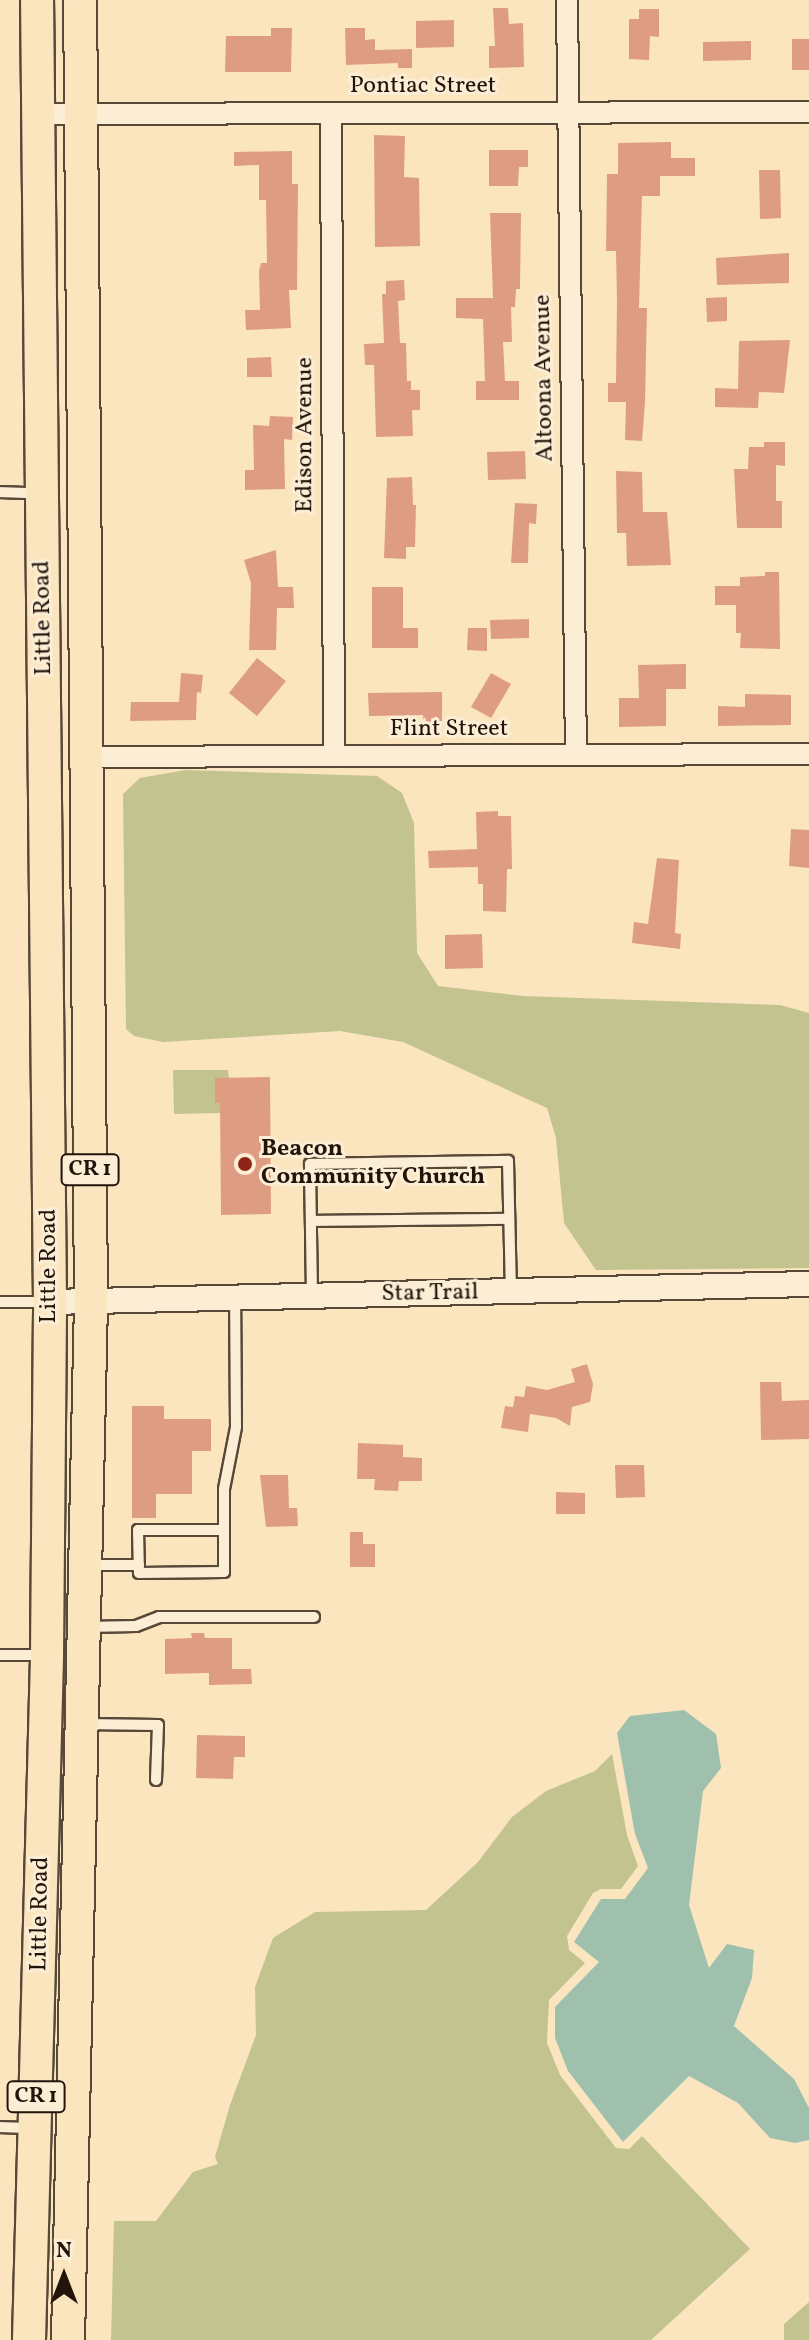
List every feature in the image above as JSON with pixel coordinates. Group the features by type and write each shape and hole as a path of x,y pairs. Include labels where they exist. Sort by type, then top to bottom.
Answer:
{"main road":[{"name":"Little Road","path":"29,2340 47,1655 50,1302 37,0"},
{"name":"Little Road","path":"68,2340 91,1303 80,0"}],"street":[{"name":"Altoona Avenue","path":"567,0 576,755"},
{"name":"Pontiac Street","path":"38,114 809,112"},
{"name":"Edison Avenue","path":"331,113 334,756"},
{"name":"Flint Street","path":"88,757 809,754"},
{"name":"Star Trail","path":"50,1302 809,1284"}],"lane":[{"path":"0,492 42,493"},
{"path":"312,1297 310,1164 508,1161 511,1292"},
{"path":"311,1221 509,1219"},
{"path":"224,1530 138,1530 139,1573 224,1572 224,1530 224,1489 236,1427 235,1299"},
{"path":"0,1302 50,1302"},
{"path":"85,1565 139,1565"},
{"path":"84,1628 136,1626 159,1617 314,1617"},
{"path":"0,1655 47,1655"},
{"path":"82,1724 158,1725 156,1780"},
{"path":"0,2127 36,2128"}],"green space":[{"path":"186,770 377,776 402,793 414,823 417,953 438,986 523,996 780,1005 809,1013 809,1268 596,1270 564,1223 556,1138 547,1108 403,1042 340,1031 163,1042 134,1036 126,1029 123,794 140,778"},
{"path":"173,1070 228,1070 229,1078 215,1078 215,1102 220,1103 220,1113 174,1114"},
{"path":"612,1754 627,1835 638,1866 621,1889 601,1889 593,1893 567,1936 569,1950 585,1963 549,2000 547,2043 560,2075 616,2148 629,2149 642,2136 750,2249 651,2340 111,2340 114,2221 156,2221 193,2172 218,2164 215,2157 230,2105 256,2035 255,1987 273,1938 315,1912 426,1910 478,1862 512,1817 546,1791 595,1771"},
{"path":"809,2302 809,2340 784,2340 784,2324"}],"shaded area":[{"path":"684,1710 716,1734 721,1768 703,1791 689,1905 709,1968 727,1944 754,1950 752,1978 734,2026 794,2079 809,2108 809,2140 795,2143 770,2138 738,2103 689,2076 623,2142 568,2071 555,2038 555,2007 599,1962 574,1942 601,1899 625,1899 648,1868 635,1834 617,1733 630,1716"}],"building":[{"path":"493,8 508,8 509,24 523,23 524,67 489,68 489,46 495,46"},
{"path":"639,9 659,9 659,37 650,36 649,60 629,59 629,19 639,19"},
{"path":"454,20 454,47 416,48 416,21"},
{"path":"271,28 292,28 291,72 225,72 226,36 271,36"},
{"path":"345,28 365,28 365,40 375,39 375,50 412,49 412,68 398,68 398,63 346,65"},
{"path":"792,39 809,39 809,70 792,70"},
{"path":"751,41 751,60 703,61 703,42"},
{"path":"374,135 405,136 404,177 419,178 420,246 375,247"},
{"path":"671,142 671,158 695,158 695,176 660,176 660,196 642,196 639,308 647,308 645,402 642,441 625,440 626,402 608,402 608,383 616,383 617,299 616,251 606,251 607,174 618,174 618,143"},
{"path":"489,150 528,150 528,167 519,167 518,186 489,186"},
{"path":"292,151 292,184 298,184 297,290 289,290 291,328 246,330 245,310 260,310 259,271 261,263 267,263 266,200 259,200 259,165 234,166 234,152"},
{"path":"759,170 780,170 781,218 760,219"},
{"path":"490,213 521,213 520,289 516,289 515,307 511,307 512,342 503,342 505,381 519,381 519,400 476,400 476,381 485,381 483,319 456,318 456,298 493,298"},
{"path":"789,253 789,283 717,285 716,258"},
{"path":"404,280 405,300 398,301 400,343 406,343 407,381 411,381 411,390 420,390 420,410 412,410 413,436 376,437 374,365 365,365 364,344 384,343 382,294 386,294 386,281"},
{"path":"727,297 727,321 707,322 706,298"},
{"path":"790,340 784,393 759,392 758,408 715,407 715,388 738,389 739,341"},
{"path":"271,357 272,377 247,377 247,358"},
{"path":"270,416 293,417 292,440 284,439 285,489 245,490 245,470 254,470 253,425 269,426"},
{"path":"764,442 785,442 785,466 776,465 776,501 782,501 782,528 737,528 734,469 748,469 749,447 764,447"},
{"path":"525,451 526,479 488,480 487,452"},
{"path":"616,471 642,472 643,512 667,512 671,565 627,566 626,533 617,533"},
{"path":"412,477 413,505 416,505 415,547 406,547 406,559 384,558 387,478"},
{"path":"515,503 537,504 536,524 529,523 528,563 511,563"},
{"path":"276,550 278,587 293,587 294,608 277,608 276,650 249,650 251,583 244,560"},
{"path":"765,572 779,572 780,649 740,648 741,633 736,633 736,605 715,605 715,586 740,586 740,577 765,576"},
{"path":"372,587 403,587 403,628 418,628 418,648 372,648"},
{"path":"529,619 529,638 491,639 490,620"},
{"path":"468,628 487,628 487,651 467,650"},
{"path":"257,658 286,681 257,716 229,693"},
{"path":"686,664 686,689 666,689 666,726 619,727 619,698 639,698 638,665"},
{"path":"181,673 203,675 201,693 197,692 196,720 130,721 131,702 179,702"},
{"path":"491,673 511,684 491,718 471,707"},
{"path":"442,692 442,724 424,724 423,715 369,716 368,693"},
{"path":"745,694 791,695 791,725 718,726 718,706 745,707"},
{"path":"498,811 498,816 511,816 512,869 507,869 506,912 483,911 483,884 478,884 478,867 429,868 428,851 477,849 476,812"},
{"path":"791,829 809,830 809,868 789,866"},
{"path":"657,858 679,860 675,933 681,934 680,949 632,943 634,922 648,924"},
{"path":"482,934 483,968 445,969 445,935"},
{"name":"Beacon Community Church","path":"270,1077 271,1214 221,1215 220,1103 215,1103 215,1078"},
{"path":"587,1364 593,1384 590,1402 572,1407 570,1426 556,1418 530,1414 528,1432 501,1428 505,1406 513,1407 515,1396 524,1397 526,1386 547,1390 575,1382 571,1369"},
{"path":"760,1382 781,1382 782,1401 809,1400 809,1439 761,1440"},
{"path":"132,1406 164,1406 164,1419 211,1419 211,1451 192,1451 192,1494 156,1494 156,1518 132,1518"},
{"path":"358,1443 403,1445 403,1457 422,1458 422,1481 399,1481 398,1491 374,1490 375,1479 357,1479"},
{"path":"615,1465 644,1465 645,1497 616,1498"},
{"path":"260,1475 288,1475 289,1508 297,1508 298,1526 266,1527"},
{"path":"556,1492 585,1493 585,1514 556,1514"},
{"path":"350,1532 363,1532 363,1544 375,1544 375,1567 350,1567"},
{"path":"191,1633 204,1633 205,1638 232,1638 232,1669 251,1669 252,1684 209,1685 209,1673 165,1674 165,1639 192,1638"},
{"path":"197,1735 245,1736 245,1757 234,1757 233,1779 196,1778"}],"place":[{"name":"Beacon Community Church","path":"245,1164"}]}
